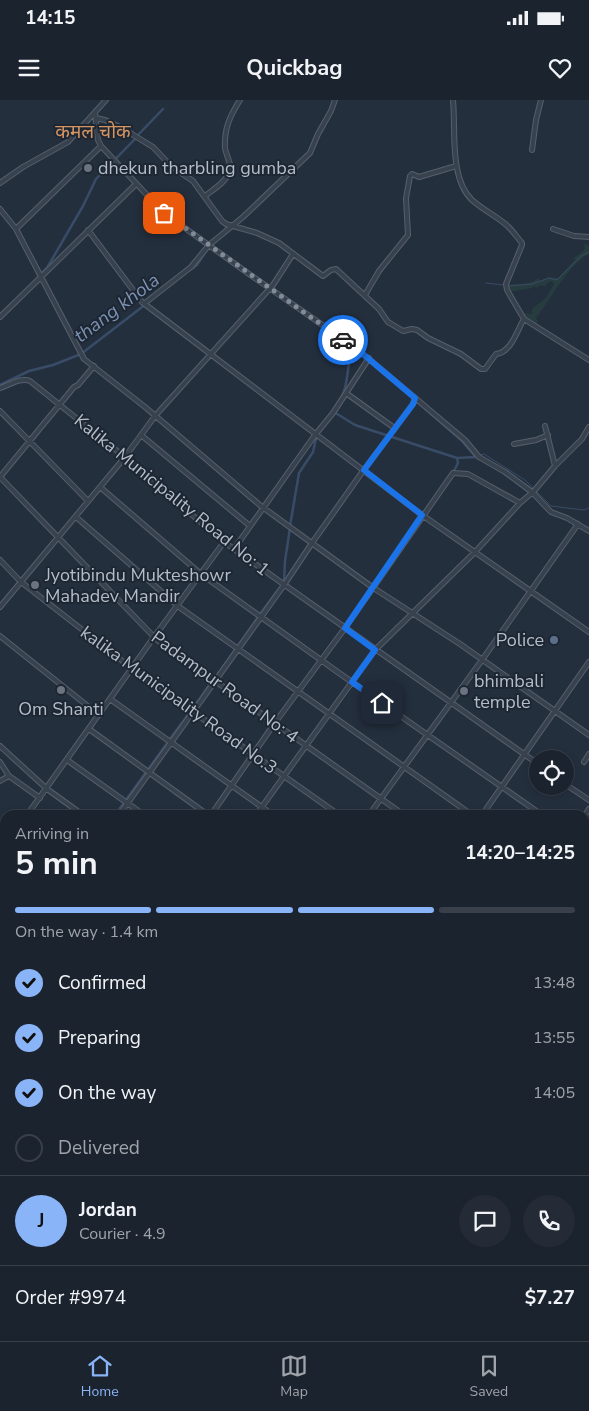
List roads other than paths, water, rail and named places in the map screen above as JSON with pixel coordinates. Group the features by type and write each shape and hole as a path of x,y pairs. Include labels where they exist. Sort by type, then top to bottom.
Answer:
{"street":[{"path":"0,182 68,142 95,115 106,100"},
{"path":"205,196 221,184 230,170 225,149 226,128 231,113 240,100"},
{"path":"146,304 191,267 209,245 243,217 310,153 318,134 331,112 335,100"},
{"path":"452,100 456,166 460,182 471,199 504,223 522,243 506,284 507,290 524,318 589,360"},
{"path":"532,150 541,100"},
{"path":"95,115 98,140 102,146 164,213 369,358 465,440 479,457 505,472 532,492 551,512 589,530"},
{"path":"95,115 122,128 153,147 171,166 193,181 222,221 231,226 269,238 288,249 323,276 336,269 380,309 388,322 403,332 412,329 417,330 428,338 461,354 481,369 485,369 493,356 502,353 508,347 524,318"},
{"path":"16,228 102,146"},
{"path":"366,296 379,271 408,235 406,198 410,176 412,174 419,177 456,166"},
{"path":"0,317 136,184"},
{"path":"0,209 16,228 84,359 155,416 263,508 372,587 589,734"},
{"path":"0,219 5,216"},
{"path":"553,229 574,236 589,237"},
{"path":"88,230 146,304 423,516 589,632"},
{"path":"0,608 125,457 155,416 279,278 293,254"},
{"path":"234,549 337,406 369,358"},
{"path":"0,477 74,387 78,385 94,366"},
{"name":"Kalika Municipality Road No: 1","path":"0,388 25,379 125,457 224,542 529,758"},
{"path":"346,393 394,430"},
{"path":"122,810 364,470 390,437 413,404 415,398"},
{"path":"0,411 88,501"},
{"path":"545,426 555,466"},
{"path":"260,810 375,650 475,552 555,466 582,440 589,427"},
{"path":"141,435 250,526"},
{"path":"514,444 536,440 548,435"},
{"path":"213,810 345,628 453,473 468,474 520,503"},
{"name":"Padampur Road No: 4","path":"0,477 154,637 397,810"},
{"path":"100,487 201,574 320,660 535,810"},
{"path":"76,517 178,605 465,810"},
{"path":"373,810 426,734 451,704 578,524"},
{"path":"31,810 224,542"},
{"name":"kalika Municipality Road No.3","path":"0,560 21,582 132,668 332,810"},
{"path":"0,636 99,715"},
{"path":"486,810 589,662"},
{"path":"110,699 266,810"},
{"path":"89,729 202,810"},
{"path":"0,746 47,789 76,810"},
{"path":"584,762 589,754"},
{"path":"67,760 137,810"},
{"path":"0,762 9,776 40,798"},
{"path":"0,781 9,776"},
{"path":"574,790 589,800"}],"waterway":[{"path":"137,136 163,109"},
{"path":"40,275 47,268 83,206 96,179 136,138"},
{"name":"thang khola","path":"190,270 197,265 206,251"},
{"path":"508,286 532,284 549,278 557,280 581,256 589,252"},
{"path":"486,283 503,285"},
{"name":"thang khola","path":"0,385 29,371 53,365 81,354 146,304"},
{"path":"342,396 351,355 354,349 356,350"},
{"path":"0,390 19,382"},
{"path":"406,392 461,440 475,456"},
{"path":"334,412 355,425 457,458"},
{"path":"290,526 299,473 313,452 317,434"},
{"path":"480,455 484,454 525,480 551,506 584,510 589,508"},
{"path":"453,473 458,463 457,458 476,457"},
{"path":"260,614 284,582 290,528"},
{"path":"215,678 258,617"},
{"path":"192,710 212,681"},
{"path":"170,739 190,712"},
{"path":"119,810 168,742"}],"place":[{"name":"dhekun tharbling gumba","path":"88,168"},
{"name":"Jyotibindu Mukteshowr Mahadev Mandir","path":"35,585"},
{"name":"Police","path":"554,640"},
{"name":"Om Shanti","path":"61,690"},
{"name":"bhimbali temple","path":"464,691"}],"district":[{"name":"कमल चोक","path":"93,132"}]}
